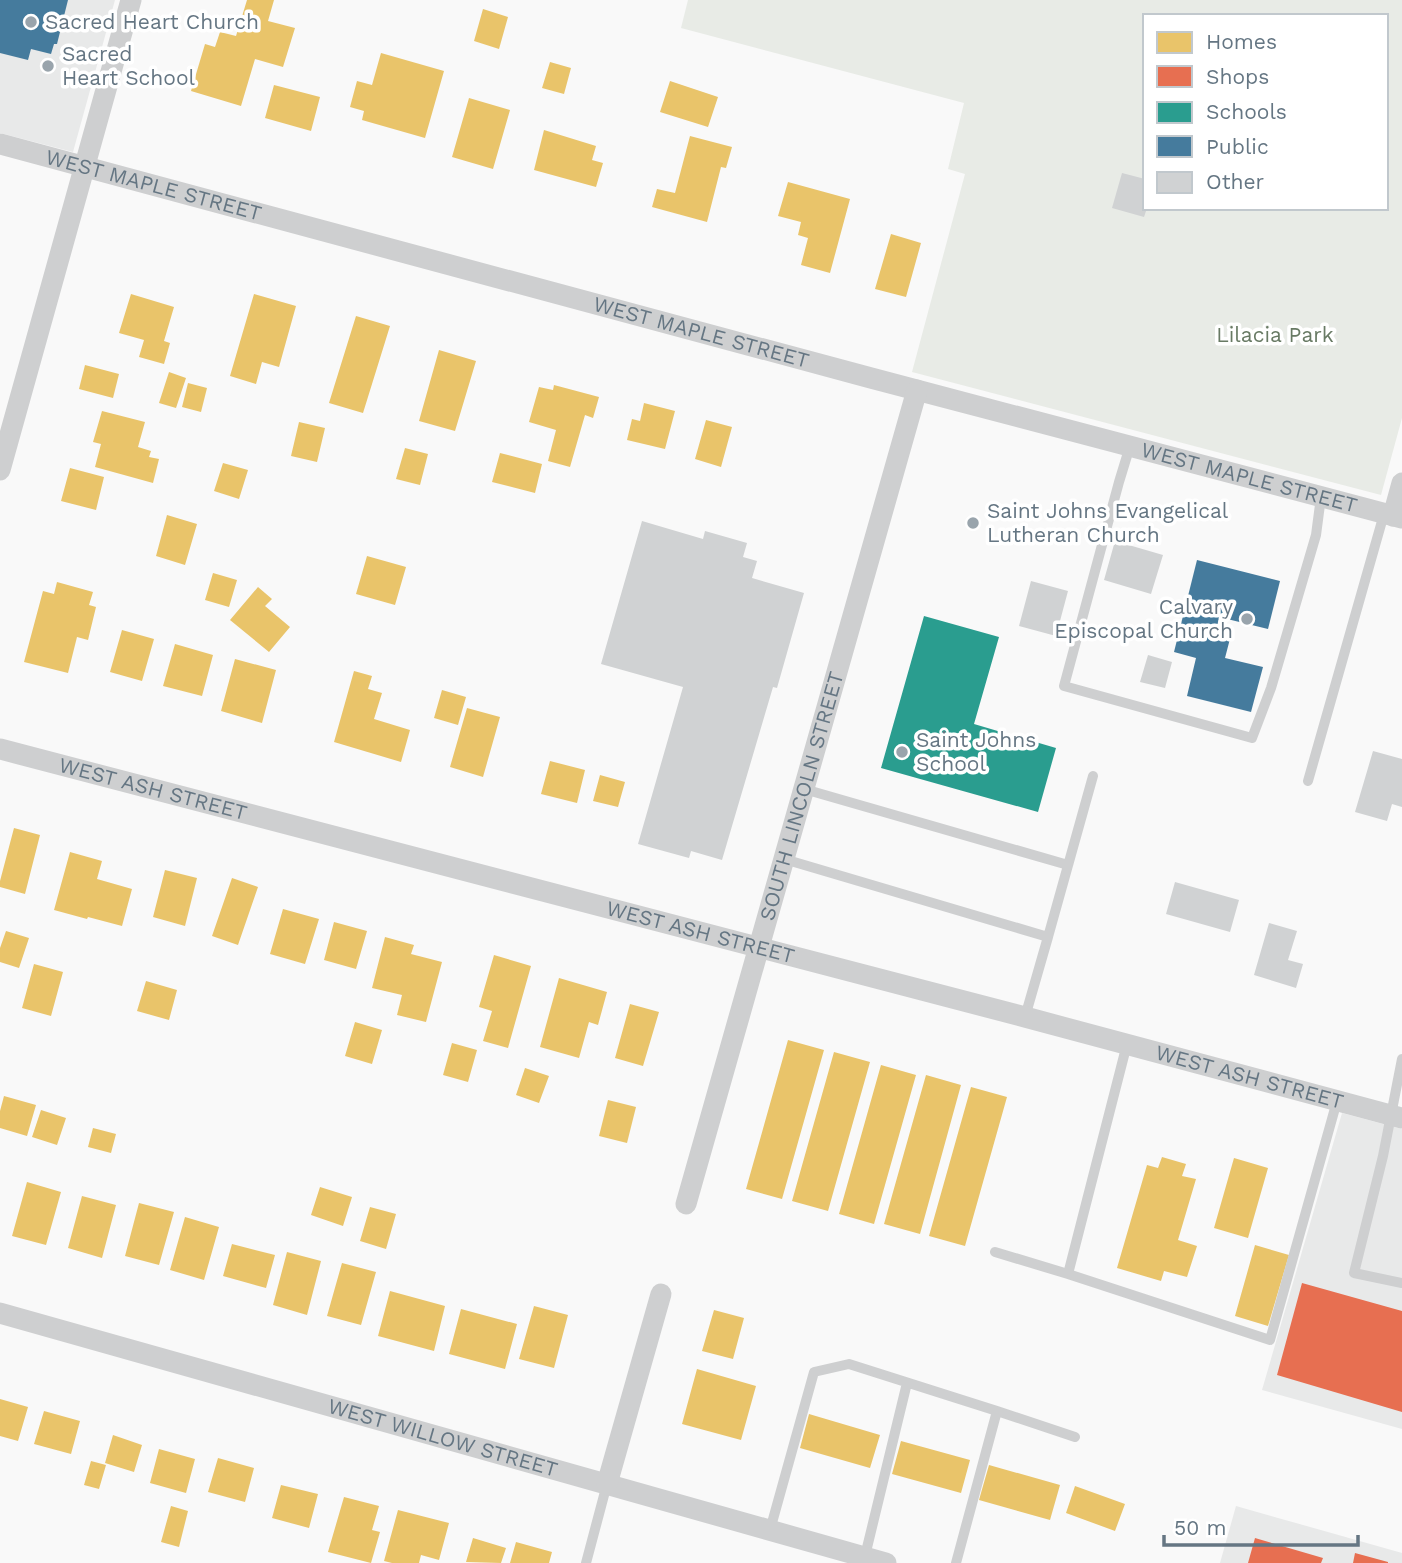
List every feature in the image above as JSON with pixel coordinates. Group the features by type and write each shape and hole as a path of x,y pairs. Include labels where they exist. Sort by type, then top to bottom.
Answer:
{"street":[{"path":"0,470 131,0"},
{"name":"WEST MAPLE STREET","path":"0,144 1393,516"},
{"name":"SOUTH LINCOLN STREET","path":"687,1205 917,390"},
{"path":"1393,516 1402,483"},
{"name":"WEST ASH STREET","path":"0,749 1397,1117"},
{"path":"607,1484 661,1294"},
{"name":"WEST WILLOW STREET","path":"0,1314 880,1561"}],"lane":[{"path":"1130,446 1064,686 1252,738 1271,688 1316,535 1321,497"},
{"path":"1308,781 1393,516"},
{"path":"1025,1017 1093,776"},
{"path":"804,789 1068,865"},
{"path":"784,859 1048,937"},
{"path":"1068,1274 1127,1044"},
{"path":"1402,1059 1397,1117 1354,1273 1402,1283"},
{"path":"995,1252 1270,1340 1337,1101"},
{"path":"770,1530 814,1373 849,1364 1075,1437"},
{"path":"880,1561 907,1383"},
{"path":"956,1563 997,1411"},
{"path":"586,1563 607,1484"}],"shaded area":[{"name":"Sacred Heart School","path":"0,0 115,0 73,152 0,133"},
{"path":"1342,1113 1402,1129 1402,1429 1262,1390"},
{"path":"1236,1506 1402,1553 1402,1563 1220,1563"}],"green space":[{"name":"Lilacia Park","path":"688,0 1402,0 1402,418 1381,495 912,372 965,174 948,169 964,103 681,28"}],"building: Homes":[{"path":"247,0 274,0 268,21 295,28 283,67 255,59 241,106 191,91 205,44 215,47 220,32 236,36"},
{"path":"483,9 508,17 499,49 474,41"},
{"path":"381,53 444,71 425,138 362,120 364,111 350,107 357,81 372,85"},
{"path":"550,62 571,68 564,94 542,88"},
{"path":"670,81 718,97 708,127 660,112"},
{"path":"274,85 320,97 311,131 265,118"},
{"path":"469,98 510,110 493,169 452,157"},
{"path":"544,130 596,146 592,160 603,163 596,187 534,170"},
{"path":"690,136 732,147 726,168 721,167 707,222 652,207 657,189 675,193"},
{"path":"788,182 850,199 830,273 801,265 808,238 798,235 801,222 778,216"},
{"path":"891,234 921,243 906,297 875,289"},
{"path":"131,294 174,307 164,341 170,343 164,364 139,357 144,340 119,333"},
{"path":"254,294 296,306 279,367 262,362 256,384 230,376"},
{"path":"356,316 390,326 363,413 329,403"},
{"path":"439,350 476,361 455,431 419,421"},
{"path":"85,365 119,374 113,398 79,389"},
{"path":"169,372 186,378 176,408 159,403"},
{"path":"188,383 207,388 201,412 182,407"},
{"path":"554,385 599,397 593,418 585,415 570,467 548,461 556,430 529,422 539,387 553,390"},
{"path":"644,403 675,411 665,449 627,440 632,419 640,421"},
{"path":"102,411 145,422 138,447 151,451 149,457 159,459 153,483 95,467 101,444 93,442"},
{"path":"706,420 732,427 721,467 695,459"},
{"path":"299,422 325,428 317,462 291,456"},
{"path":"405,448 428,454 420,485 396,479"},
{"path":"500,453 542,464 535,493 492,482"},
{"path":"223,463 248,470 239,499 214,491"},
{"path":"70,468 104,477 96,510 61,501"},
{"path":"167,515 197,524 185,565 156,556"},
{"path":"367,556 406,567 395,605 356,594"},
{"path":"213,573 237,580 229,607 205,600"},
{"path":"57,582 93,592 89,605 96,607 88,640 77,637 68,673 24,662 43,591 54,594"},
{"path":"258,587 272,599 265,606 290,627 269,652 230,620"},
{"path":"122,630 154,639 142,681 110,672"},
{"path":"175,644 213,655 202,696 163,686"},
{"path":"235,659 276,670 262,723 221,711"},
{"path":"354,671 372,676 368,689 382,693 374,719 410,730 401,762 334,742"},
{"path":"442,690 466,697 458,725 434,718"},
{"path":"467,708 500,717 483,777 450,767"},
{"path":"550,761 585,770 577,803 541,794"},
{"path":"600,775 625,782 618,807 593,801"},
{"path":"14,828 40,835 25,894 0,887"},
{"path":"70,852 102,861 97,879 132,889 122,926 54,910"},
{"path":"165,870 197,878 185,926 153,917"},
{"path":"232,878 258,887 238,945 212,936"},
{"path":"283,909 319,919 305,964 270,954"},
{"path":"334,922 367,931 356,969 324,960"},
{"path":"6,931 29,938 19,968 0,962 0,948"},
{"path":"385,937 414,945 411,954 442,962 426,1022 397,1015 402,995 372,988"},
{"path":"494,955 531,966 508,1048 483,1041 492,1011 479,1007"},
{"path":"34,964 63,972 51,1016 22,1008"},
{"path":"559,978 607,992 598,1025 589,1022 579,1058 540,1047"},
{"path":"146,981 177,990 169,1020 137,1011"},
{"path":"630,1004 659,1012 643,1066 615,1058"},
{"path":"355,1022 382,1030 372,1064 345,1056"},
{"path":"788,1040 824,1050 782,1199 746,1189"},
{"path":"452,1043 477,1050 468,1082 443,1075"},
{"path":"834,1052 870,1062 828,1211 792,1201"},
{"path":"881,1065 916,1075 874,1224 839,1214"},
{"path":"525,1068 549,1076 539,1103 516,1095"},
{"path":"926,1075 961,1085 920,1234 884,1224"},
{"path":"971,1087 1007,1097 965,1246 929,1236"},
{"path":"4,1096 36,1105 27,1136 0,1128 0,1111"},
{"path":"608,1100 636,1107 627,1143 599,1136"},
{"path":"41,1110 66,1118 57,1145 32,1137"},
{"path":"93,1128 116,1134 111,1153 88,1147"},
{"path":"1162,1157 1186,1164 1182,1176 1196,1179 1178,1240 1197,1246 1187,1277 1164,1271 1161,1281 1117,1268 1147,1165 1158,1168"},
{"path":"1234,1158 1268,1168 1248,1238 1214,1228"},
{"path":"27,1182 61,1192 46,1245 12,1236"},
{"path":"320,1187 352,1197 343,1226 311,1215"},
{"path":"82,1196 116,1205 102,1258 68,1248"},
{"path":"139,1203 174,1212 159,1265 125,1256"},
{"path":"370,1207 396,1214 386,1249 360,1241"},
{"path":"185,1217 219,1227 204,1280 170,1270"},
{"path":"232,1244 275,1255 266,1288 223,1276"},
{"path":"1255,1245 1289,1255 1268,1326 1235,1316"},
{"path":"287,1252 321,1261 307,1315 273,1305"},
{"path":"342,1263 376,1272 361,1325 327,1316"},
{"path":"390,1291 445,1306 434,1351 378,1336"},
{"path":"534,1306 568,1315 554,1368 519,1359"},
{"path":"461,1309 517,1324 505,1369 449,1354"},
{"path":"714,1310 744,1318 733,1359 702,1351"},
{"path":"697,1369 756,1386 741,1440 682,1424"},
{"path":"0,1399 28,1407 18,1441 0,1436"},
{"path":"44,1411 80,1421 71,1454 34,1444"},
{"path":"809,1414 880,1435 870,1468 800,1448"},
{"path":"113,1435 142,1445 134,1472 105,1463"},
{"path":"901,1441 970,1460 961,1493 892,1474"},
{"path":"159,1449 195,1459 186,1493 150,1483"},
{"path":"218,1458 254,1468 245,1502 208,1492"},
{"path":"91,1461 106,1465 99,1489 84,1485"},
{"path":"989,1465 1060,1485 1050,1520 979,1500"},
{"path":"281,1485 318,1494 309,1528 272,1518"},
{"path":"1075,1486 1125,1504 1115,1531 1066,1513"},
{"path":"344,1497 379,1506 372,1530 380,1532 371,1563 328,1552"},
{"path":"171,1506 188,1511 179,1547 161,1542"},
{"path":"398,1510 449,1523 439,1560 421,1555 419,1563 384,1561"},
{"path":"473,1538 506,1548 501,1563 466,1562"},
{"path":"516,1542 552,1552 549,1563 510,1563"}],"building: Shops":[{"path":"1302,1283 1402,1311 1402,1412 1277,1375"},
{"path":"1255,1538 1323,1558 1321,1563 1248,1563"},
{"path":"1355,1553 1388,1562 1388,1563 1353,1563"}],"building: Schools":[{"path":"924,616 999,637 974,724 1056,748 1038,812 881,768"}],"building: Public":[{"name":"Sacred Heart Church","path":"0,0 68,0 57,44 54,44 51,54 31,49 28,60 0,53"},
{"path":"1197,560 1280,581 1268,629 1219,617 1217,627 1232,631 1225,658 1263,667 1251,712 1187,696 1196,658 1174,652"}],"building: Other":[{"path":"1122,173 1143,178 1143,210 1146,210 1144,217 1112,208"},
{"path":"642,521 703,539 705,531 747,543 743,557 757,561 752,578 804,593 722,860 691,851 689,858 638,844 683,687 601,664"},
{"path":"1115,541 1163,555 1151,594 1104,580"},
{"path":"1031,581 1068,591 1056,636 1019,626"},
{"path":"1148,655 1172,662 1165,688 1140,682"},
{"path":"1373,751 1402,759 1402,807 1392,804 1387,821 1355,812"},
{"path":"1175,882 1239,900 1230,932 1166,914"},
{"path":"1269,923 1297,931 1288,960 1303,964 1296,988 1254,975"}],"place":[{"name":"Sacred Heart Church","path":"31,22"},
{"name":"Sacred Heart School","path":"48,66"},
{"name":"Saint Johns Evangelical Lutheran Church","path":"973,523"},
{"name":"Calvary Episcopal Church","path":"1247,619"},
{"name":"Saint Johns School","path":"902,752"}]}
